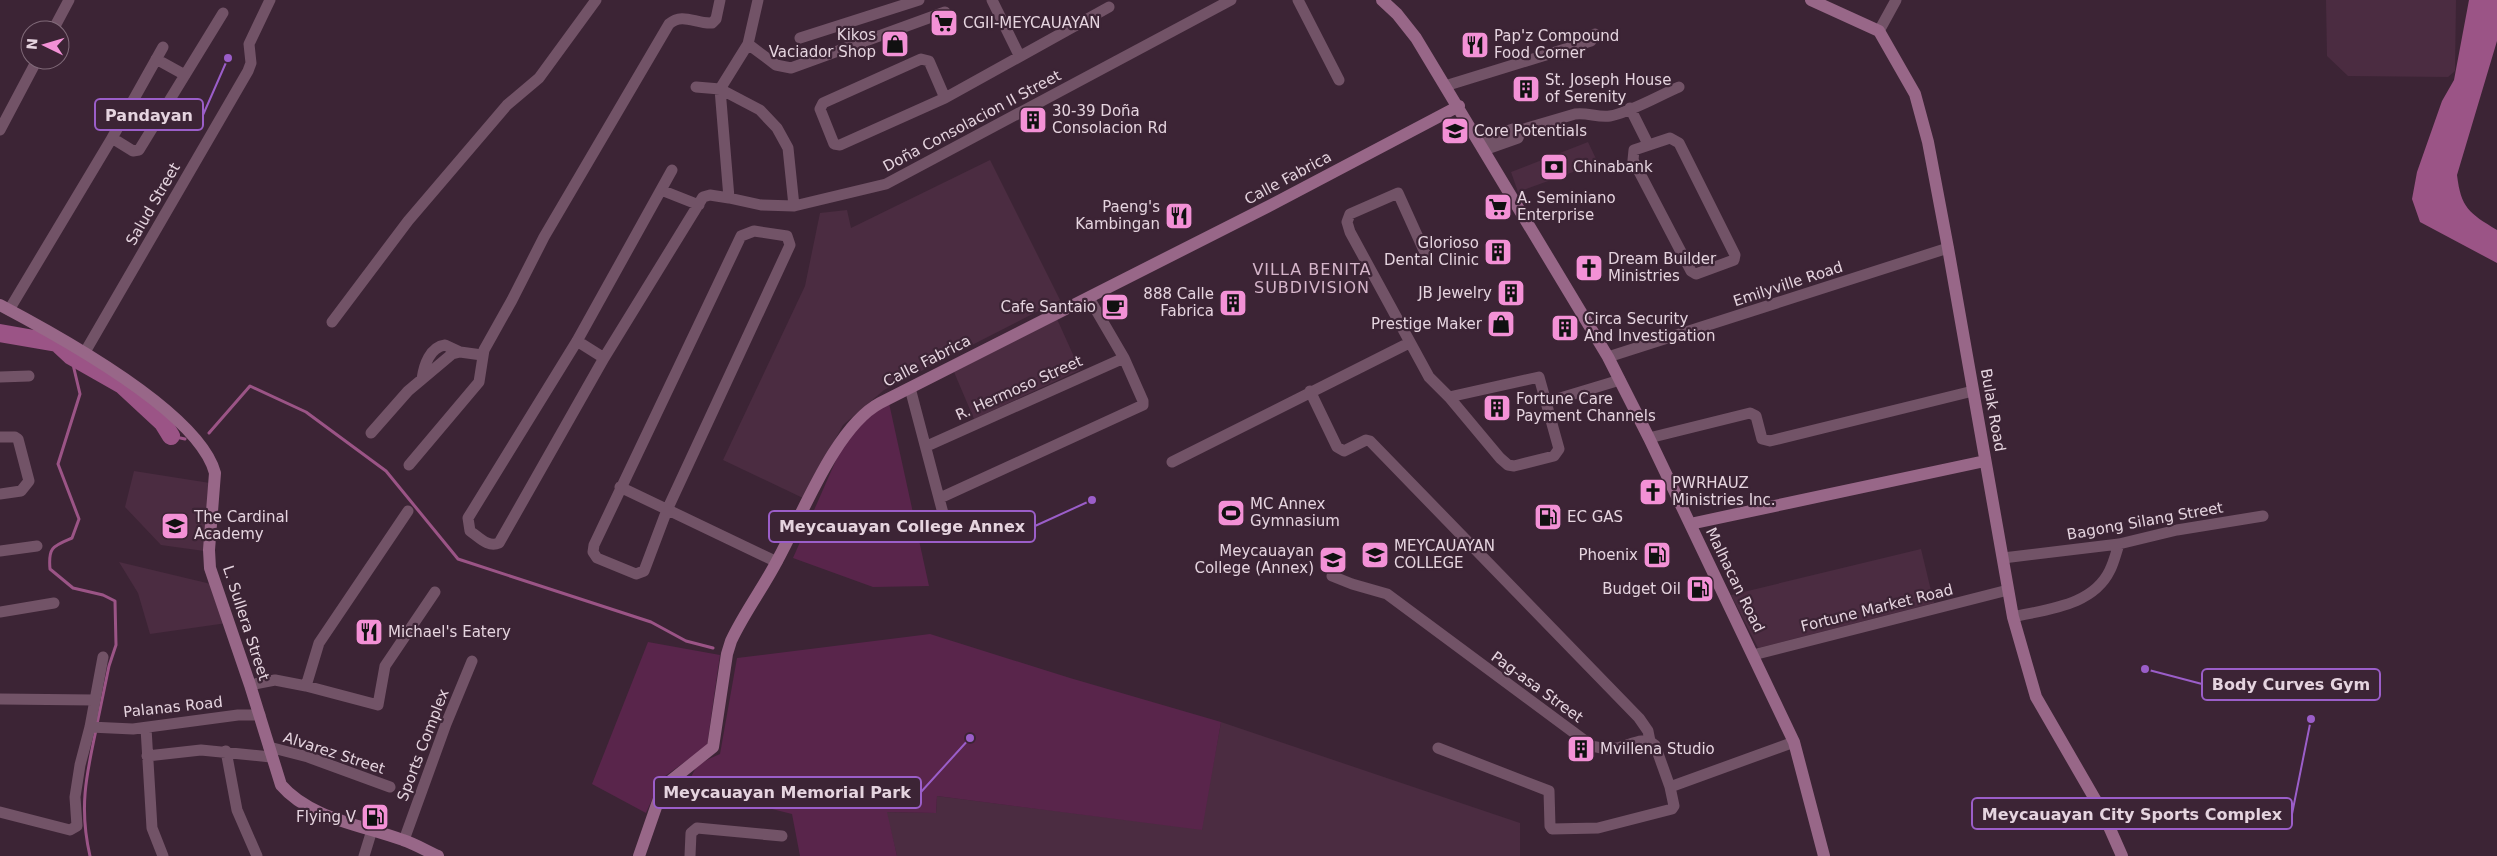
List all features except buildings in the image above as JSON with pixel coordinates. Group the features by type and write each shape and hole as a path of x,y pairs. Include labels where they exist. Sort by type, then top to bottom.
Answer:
{"street":[{"path":"58,20 69,0"},
{"name":"Salud Street","path":"85,352 248,71 251,62 249,44 270,0"},
{"path":"332,322 408,221 507,105 538,78 596,0"},
{"path":"409,465 479,382 482,355 544,236 669,24 682,17 712,23 716,19 720,0"},
{"path":"729,198 720,89 748,44 758,0"},
{"path":"800,38 919,0"},
{"path":"992,0 1019,55"},
{"name":"Doña Consolacion II Street","path":"699,204 703,196 710,195 761,205 794,206 886,184 1231,0"},
{"path":"1298,0 1339,80"},
{"name":"Malhacan Road","path":"1382,0 1397,14 1416,38 1620,380 1794,742 1824,856"},
{"path":"1811,0 1880,31 1896,0"},
{"path":"945,98 929,61 921,59 822,103 820,109 834,144 837,145 945,98 1019,55 1109,7"},
{"path":"748,44 776,65 791,68 945,12"},
{"path":"112,138 133,151 139,150 223,13"},
{"name":"Bulak Road","path":"1880,31 1915,94 1928,142 2013,617 2036,697 2103,813 2122,856"},
{"path":"1445,86 1591,41 1594,34"},
{"path":"5,307 112,138 163,47"},
{"path":"156,59 184,75"},
{"path":"0,130 32,70"},
{"path":"696,87 720,89 760,110 777,128 788,148 794,206"},
{"path":"1481,146 1513,129 1521,130 1583,112 1605,117 1679,87"},
{"name":"Calle Fabrica","path":"639,856 665,784 713,747 729,647 777,562 845,433 872,407 1273,204 1458,106"},
{"path":"1630,108 1648,144"},
{"path":"1670,138 1679,143 1735,255 1734,260 1696,274 1691,271 1632,160 1634,150 1648,144 1670,138"},
{"path":"661,190 699,204 604,358 499,543 493,546 487,544 470,531 468,518 577,342 672,170"},
{"path":"1426,255 1398,193 1350,214 1347,222 1350,232 1429,378 1449,397 1508,465 1514,466 1554,456 1558,453 1559,449 1548,402 1540,378 1537,377 1449,397"},
{"path":"754,231 787,236 790,245 667,510 641,573 636,574 597,558 594,552 594,545 620,487 741,236 754,231"},
{"name":"Emilyville Road","path":"1608,358 1948,248"},
{"path":"940,498 1139,408 1143,401 1124,358 1089,298"},
{"name":"L. Sullera Street","path":"5,307 85,352 144,392 191,434 212,461 215,473 209,550 210,568 260,715 281,785 290,796 312,809 404,840 438,856"},
{"path":"577,342 604,358"},
{"path":"1172,462 1310,391 1409,343"},
{"path":"371,433 408,391 452,354 460,352 482,355"},
{"name":"R. Hermoso Street","path":"927,446 1124,358"},
{"path":"0,377 29,376"},
{"path":"1548,402 1620,380"},
{"path":"910,388 927,446 944,517"},
{"path":"1310,391 1337,447 1344,450 1366,440 1377,447 1639,718 1648,731 1650,741 1655,745 1670,787 1674,806 1672,809 1598,828 1552,829 1550,826 1549,791 1438,748"},
{"path":"1649,438 1750,413 1756,416 1762,439 1770,442 1973,391"},
{"path":"0,437 15,437 18,440 29,480 22,491 0,494"},
{"path":"1690,524 1985,461"},
{"path":"620,487 777,562"},
{"path":"306,686 319,643 408,511"},
{"name":"Bagong Silang Street","path":"2003,558 2119,544 2177,530 2263,516"},
{"path":"2013,617 2071,604 2082,598 2103,581 2110,570 2119,544"},
{"path":"0,551 37,546"},
{"name":"Pag-asa Street","path":"1332,576 1387,594 1592,746 1605,749 1619,748 1645,740 1650,741"},
{"name":"Fortune Market Road","path":"1753,654 2008,590"},
{"path":"250,685 275,680 378,705 385,666 435,592"},
{"path":"0,612 54,602"},
{"path":"0,812 70,830 74,829 78,823 75,797 80,765 95,727 94,700 103,656"},
{"name":"Sports Complex","path":"404,840 446,724 472,662"},
{"path":"0,698 94,700"},
{"name":"Palanas Road","path":"95,727 146,728 238,715 260,715"},
{"path":"146,728 152,828 163,856"},
{"path":"1670,787 1794,742"},
{"name":"Alvarez Street","path":"147,756 201,750 270,752 308,757 390,787"},
{"path":"226,752 237,810 257,856"},
{"path":"690,856 691,833 697,828 782,836"},
{"path":"364,856 372,830"}],"shaded area":[{"path":"2326,0 2456,0 2455,71 2448,77 2348,76 2327,56"},
{"path":"2469,0 2497,0 2497,41 2457,175 2461,195 2468,208 2473,214 2497,230 2497,263 2420,222 2412,199 2417,172 2442,101 2454,80"},
{"name":"Chinabank","path":"1588,142 1598,163 1518,192 1511,172"},
{"path":"990,160 1060,300 884,390 843,425 803,498 723,460 805,286 820,213 847,210 851,228"},
{"path":"1057,319 1080,370 974,419 954,372"},
{"path":"889,403 929,586 873,587 793,558 840,451 864,419"},
{"name":"The Cardinal Academy","path":"134,471 210,483 204,551 161,545 125,507"},
{"path":"1921,549 1934,603 1758,648 1731,595"},
{"path":"119,562 211,584 227,623 150,634 138,593"},
{"path":"930,634 1070,678 1221,722 1202,830 937,796 936,813 887,812 897,856 800,856 792,814 688,788 692,774 698,766 720,754 737,658"},
{"path":"648,642 720,655 707,746 661,779 646,813 592,784"},
{"path":"1221,722 1520,823 1520,856 897,856 886,812 936,813 937,796 1201,829"}],"waterway":[{"path":"0,333 57,343 71,356 122,385 163,423 171,436"},
{"path":"71,356 80,394 58,464 79,519 72,538 53,548 50,556 50,569 73,588 103,595 115,601 116,645 109,666 97,724"},
{"path":"209,433 250,386 306,412 386,471 458,559 651,622 686,641 713,648"},
{"path":"171,436 185,439"},
{"path":"90,856 84,808 89,762 96,730"}],"place":[{"name":"CGII-MEYCAUAYAN","path":"944,23"},
{"name":"Kikos Vaciador Shop","path":"895,44"},
{"name":"Pap'z Compound Food Corner","path":"1475,45"},
{"name":"Pandayan","path":"228,58"},
{"name":"St. Joseph House of Serenity","path":"1526,89"},
{"name":"30-39 Doña Consolacion Rd","path":"1033,120"},
{"name":"Core Potentials","path":"1455,131"},
{"name":"Chinabank","path":"1554,167"},
{"name":"A. Seminiano Enterprise","path":"1498,207"},
{"name":"Paeng's Kambingan","path":"1179,216"},
{"name":"Glorioso Dental Clinic","path":"1498,252"},
{"name":"Dream Builder Ministries","path":"1589,268"},
{"name":"JB Jewelry","path":"1511,293"},
{"name":"888 Calle Fabrica","path":"1233,303"},
{"name":"Cafe Santaio","path":"1115,307"},
{"name":"Prestige Maker","path":"1501,324"},
{"name":"Circa Security And Investigation","path":"1565,328"},
{"name":"Fortune Care Payment Channels","path":"1497,408"},
{"name":"PWRHAUZ Ministries Inc.","path":"1653,492"},
{"name":"Meycauayan College Annex","path":"1092,500"},
{"name":"MC Annex Gymnasium","path":"1231,513"},
{"name":"EC GAS","path":"1548,517"},
{"name":"The Cardinal Academy","path":"175,526"},
{"name":"MEYCAUAYAN COLLEGE","path":"1375,555"},
{"name":"Phoenix","path":"1657,555"},
{"name":"Meycauayan College (Annex)","path":"1333,560"},
{"name":"Budget Oil","path":"1700,589"},
{"name":"Michael's Eatery","path":"369,632"},
{"name":"Body Curves Gym","path":"2145,669"},
{"name":"Meycauayan City Sports Complex","path":"2311,719"},
{"name":"Meycauayan Memorial Park","path":"970,738"},
{"name":"Mvillena Studio","path":"1581,749"},
{"name":"Flying V","path":"375,817"}],"district":[{"name":"VILLA BENITA SUBDIVISION","path":"1312,278"}]}
